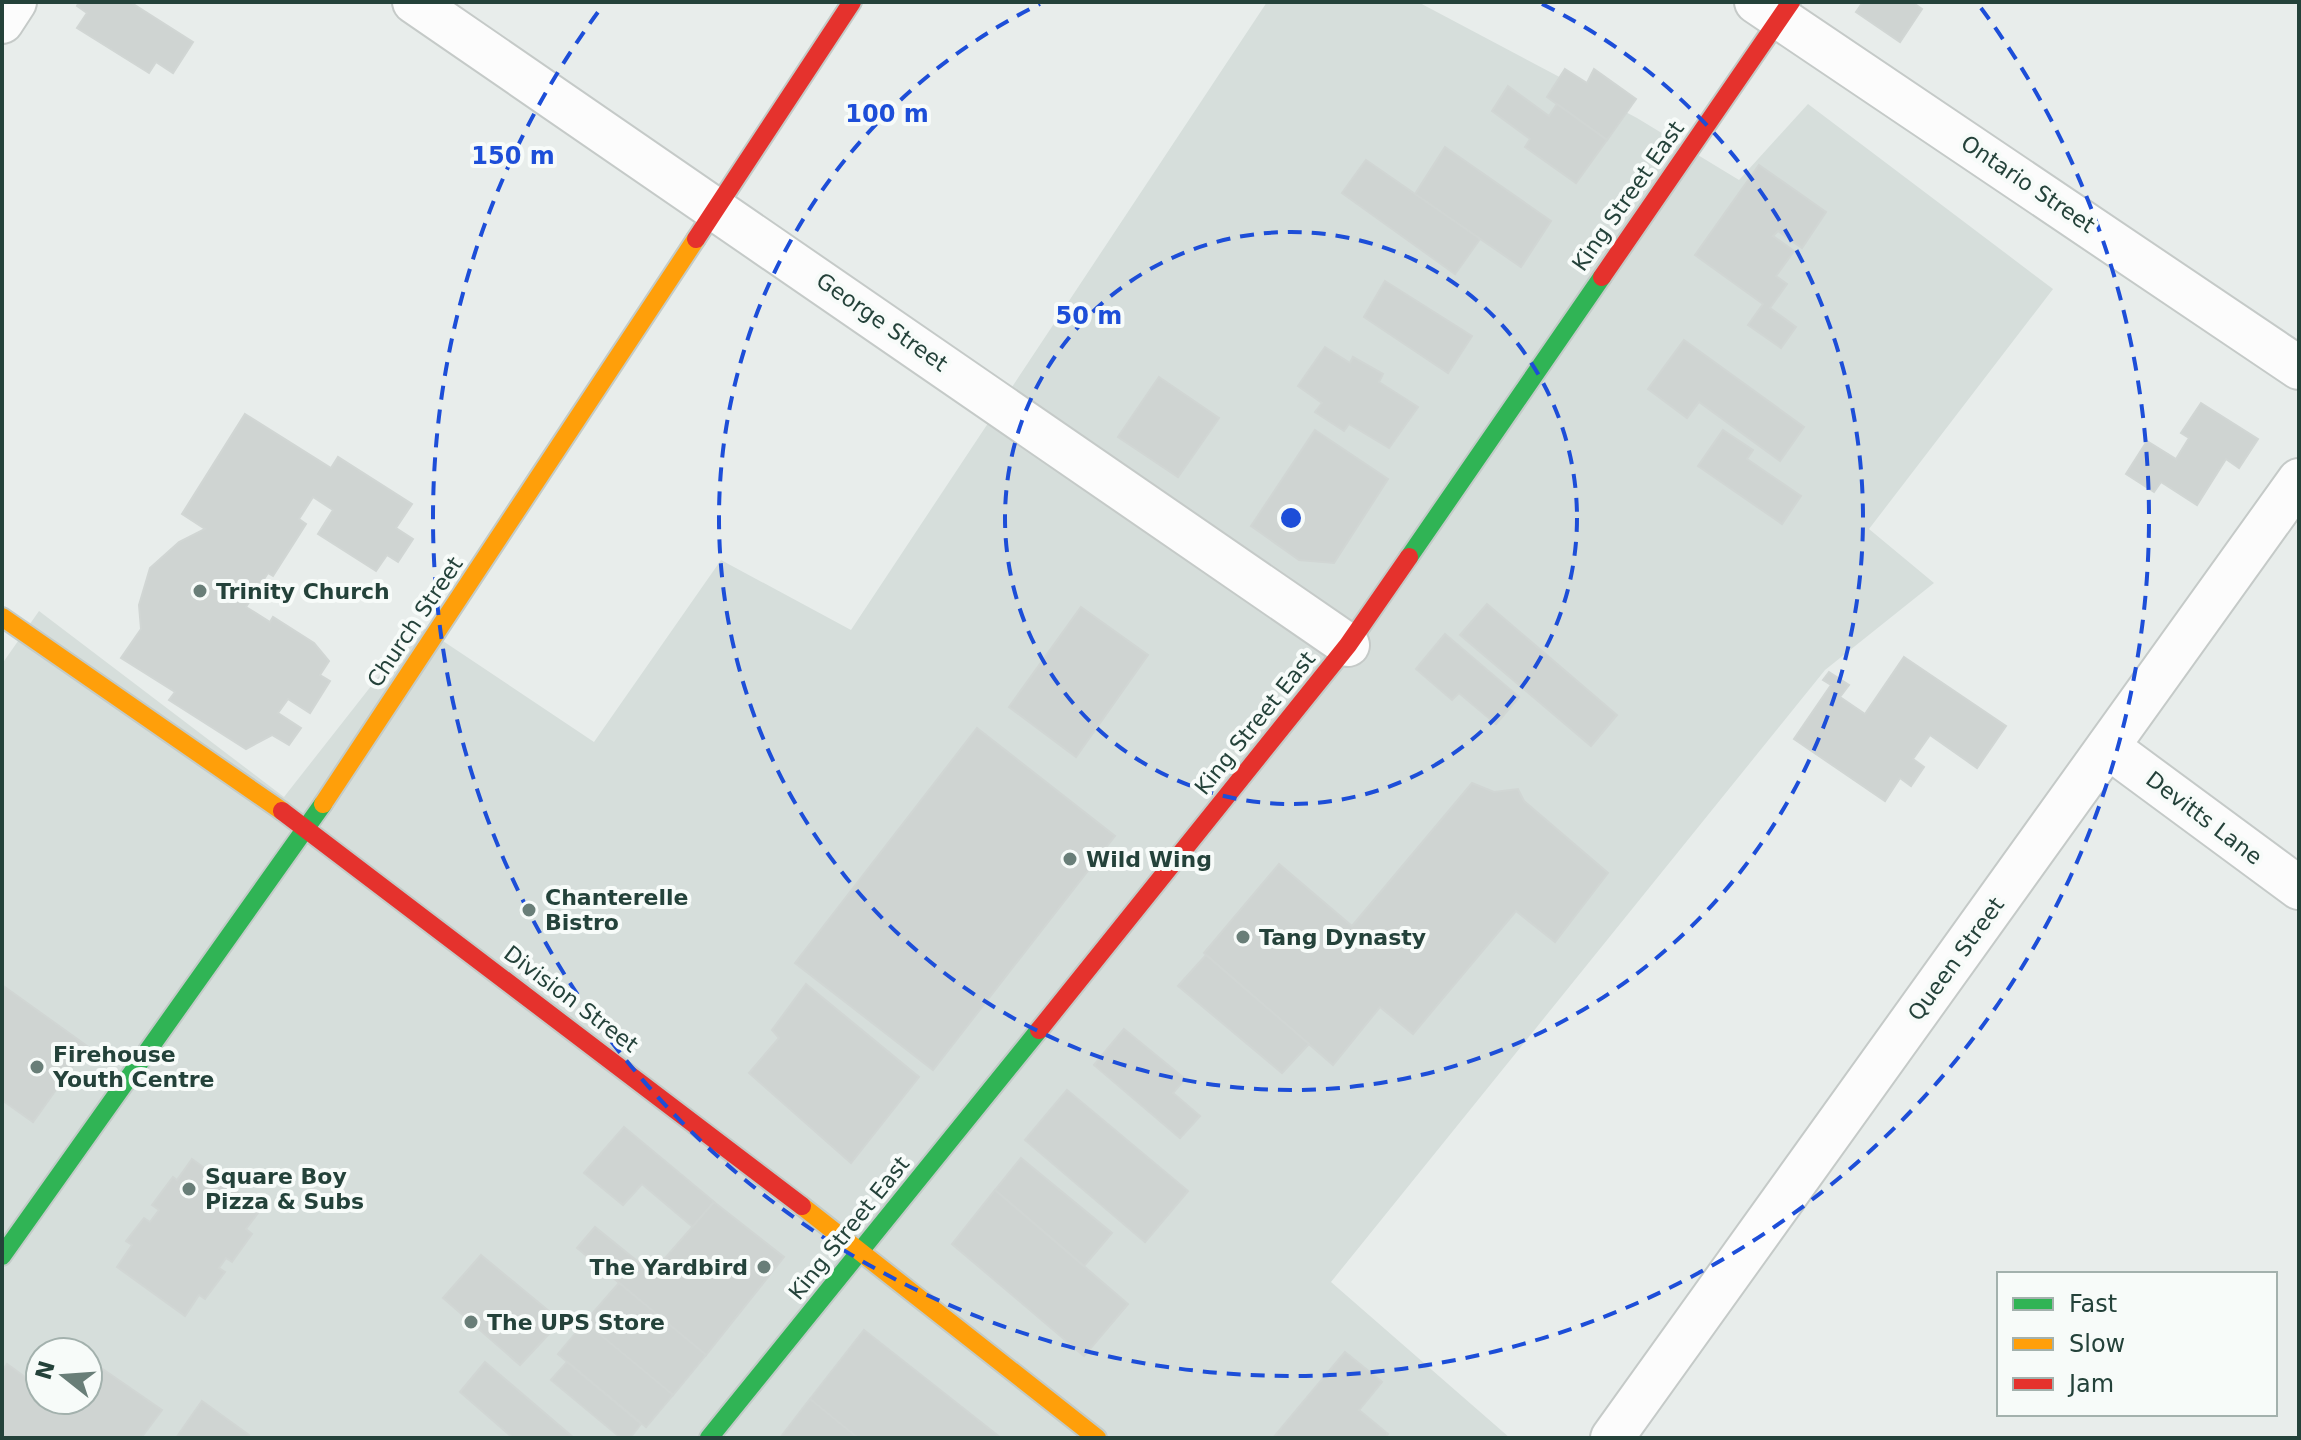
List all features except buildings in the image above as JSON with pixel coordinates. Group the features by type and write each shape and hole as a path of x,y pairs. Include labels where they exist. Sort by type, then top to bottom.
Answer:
{"street":[{"path":"2,22 15,2"},
{"name":"George Street","path":"414,2 1348,645"},
{"name":"Church Street","path":"2,1256 307,828 852,2"},
{"name":"Ontario Street","path":"1775,8 2299,368"},
{"name":"King Street East","path":"709,1438 862,1252 1348,645 1775,8"},
{"name":"Queen Street","path":"1612,1438 2299,480"},
{"name":"Division Street","path":"2,617 307,828 862,1252 1097,1438"},
{"name":"Devitts Lane","path":"2108,747 2299,888"}],"shaded area":[{"path":"1267,2 1418,2 1637,118 1739,180 1808,104 2053,289 1869,529 1934,583 1825,670 1331,1282 1510,1438 2,1438 2,664 39,611 284,797 419,625 594,742 721,560 851,630"}],"traffic: fast":[{"path":"1409,557 1602,277"},
{"path":"2,1256 323,804"},
{"path":"709,1438 1039,1030"}],"traffic: slow":[{"path":"323,804 696,239"},
{"path":"2,617 282,811"},
{"path":"802,1206 1097,1438"}],"traffic: jam":[{"path":"696,239 852,2"},
{"path":"1602,277 1791,2"},
{"path":"1039,1030 1348,645 1409,557"},
{"path":"282,811 802,1206"}],"place":[{"name":"Trinity Church","path":"200,591"},
{"name":"Wild Wing","path":"1070,859"},
{"name":"Chanterelle Bistro","path":"529,910"},
{"name":"Tang Dynasty","path":"1243,937"},
{"name":"Firehouse Youth Centre","path":"37,1067"},
{"name":"Square Boy Pizza & Subs","path":"189,1189"},
{"name":"The Yardbird","path":"764,1267"},
{"name":"The UPS Store","path":"471,1322"}]}
